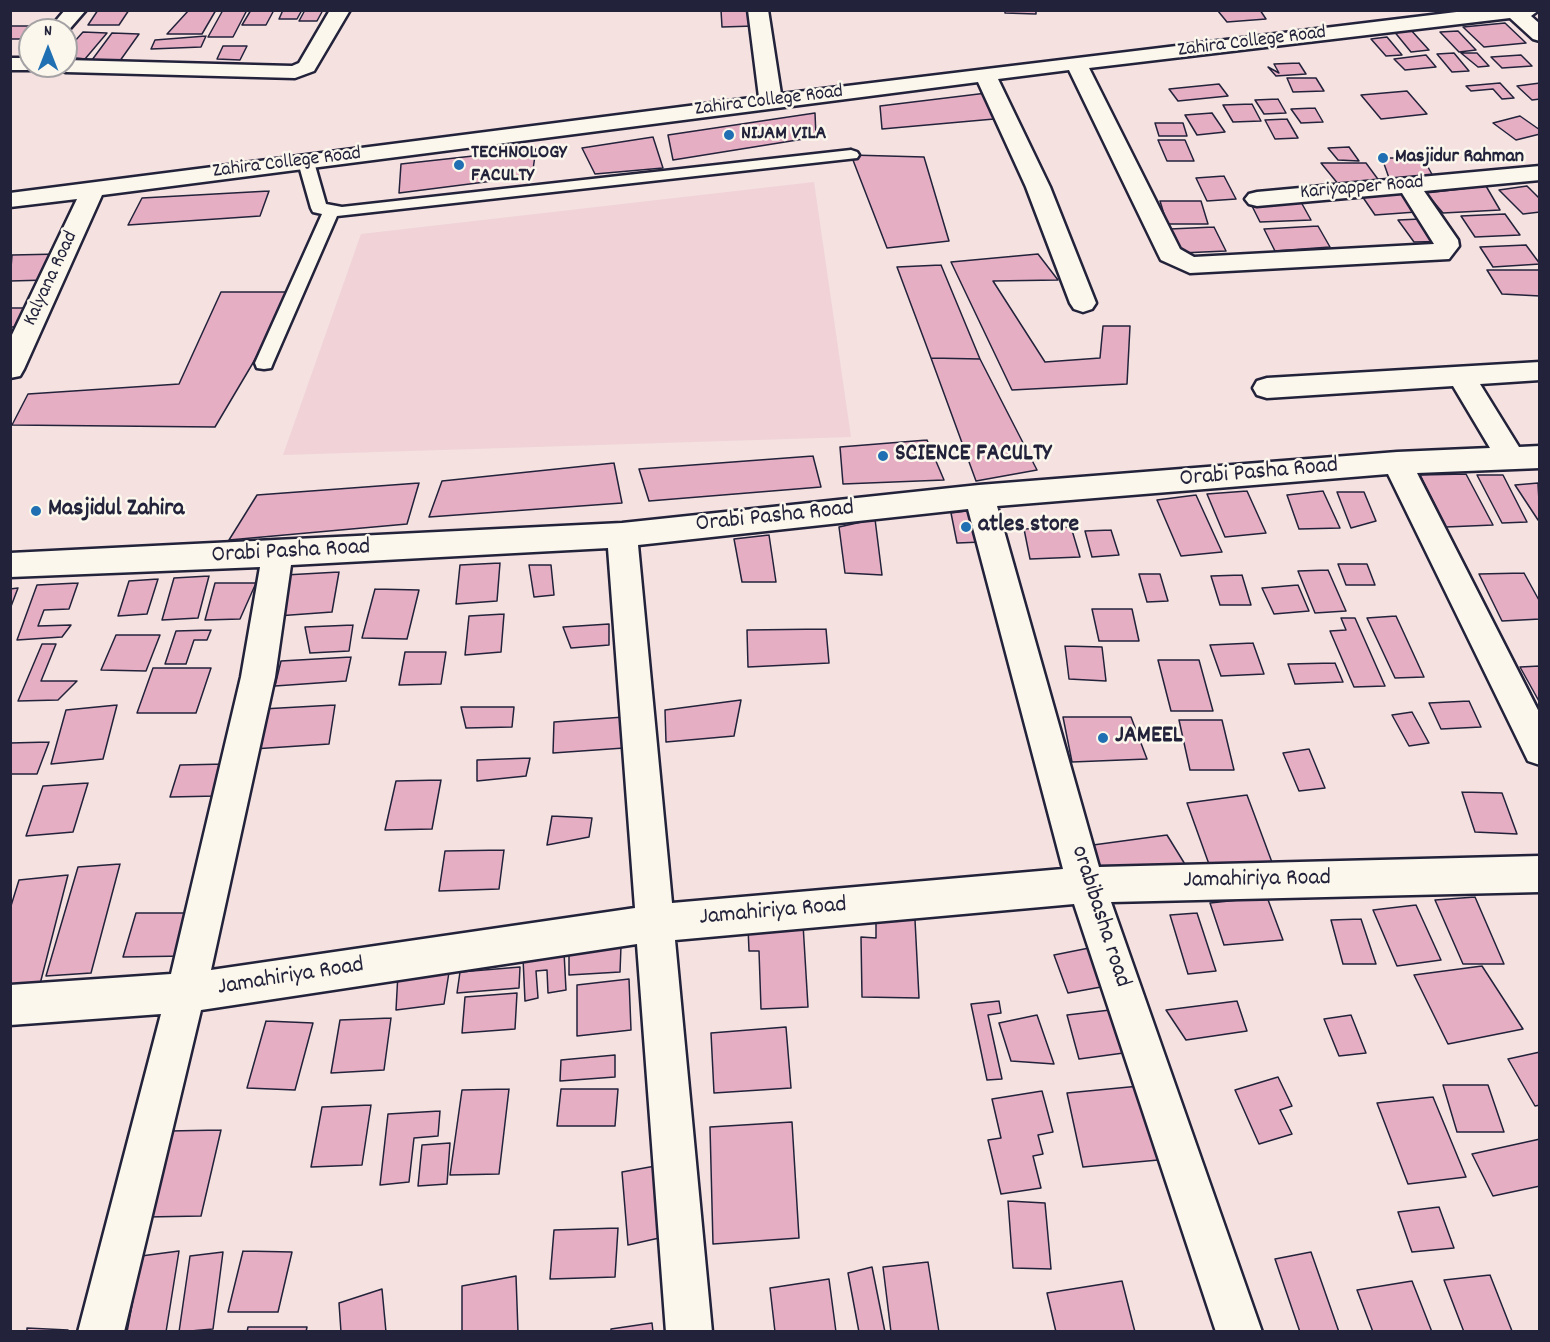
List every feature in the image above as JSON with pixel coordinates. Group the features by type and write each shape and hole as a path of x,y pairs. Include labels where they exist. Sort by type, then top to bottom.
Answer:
{"street":[{"path":"78,66 295,72 307,68 340,10"},
{"path":"758,10 771,102"},
{"path":"1522,11 1539,35"},
{"name":"Zahira College Road","path":"10,200 985,74 1522,11"},
{"path":"1076,63 1170,254 1190,265 1440,253 1447,246 1446,240 1408,185"},
{"path":"985,74 1038,187 1083,303"},
{"name":"Kariyapper Road","path":"1257,199 1539,173"},
{"name":"Kalyana Road","path":"10,369 93,189"},
{"path":"1267,388 1539,371"},
{"path":"1461,376 1525,458"},
{"name":"Orabi Pasha Road","path":"10,565 277,554 622,535 979,496 1397,463 1525,458"},
{"path":"1397,463 1539,750"},
{"name":"orabibasha road","path":"979,496 1086,885 1239,1332"},
{"path":"622,535 689,1332"},
{"path":"101,1332 186,993 258,677 277,554"},
{"name":"Jamahiriya Road","path":"10,1005 186,993 655,923 1086,885 1539,874"}],"lane":[{"path":"306,162 319,208 331,212 851,155"},
{"path":"264,363 331,212"}],"shaded area":[{"path":"814,182 851,437 283,455 361,234"}],"building":[{"path":"98,10 129,10 119,25 88,25"},
{"path":"189,10 216,10 202,34 167,34"},
{"path":"223,10 247,10 233,37 208,37"},
{"path":"251,10 274,10 266,25 242,25"},
{"path":"283,10 302,10 297,19 279,19"},
{"path":"305,10 323,10 317,21 299,21"},
{"path":"721,10 752,10 754,26 722,27"},
{"path":"1005,10 1036,10 1036,14 1005,13"},
{"path":"1260,10 1266,19 1227,22 1218,11"},
{"path":"1505,23 1526,43 1484,47 1463,27"},
{"path":"10,26 18,26 18,39 10,39"},
{"path":"1410,29 1429,50 1411,52 1393,30"},
{"path":"1458,31 1476,50 1459,52 1440,32"},
{"path":"83,32 107,33 85,59 78,58 78,38"},
{"path":"112,33 139,34 117,65 89,64"},
{"path":"206,36 201,47 151,49 155,40"},
{"path":"1387,37 1402,55 1386,56 1371,39"},
{"path":"223,46 247,46 240,60 217,59"},
{"path":"1454,53 1469,71 1452,72 1437,54"},
{"path":"1461,53 1477,53 1489,66 1478,67"},
{"path":"1426,55 1436,67 1405,70 1394,59"},
{"path":"1521,55 1532,66 1502,68 1491,57"},
{"path":"1299,63 1306,74 1276,76 1268,67 1279,73 1274,64"},
{"path":"1287,78 1316,78 1324,91 1293,92"},
{"path":"1500,83 1514,98 1502,99 1493,89 1471,91 1466,86"},
{"path":"1540,83 1540,99 1532,100 1517,86"},
{"path":"1219,84 1228,96 1178,101 1169,89"},
{"path":"1407,91 1427,114 1381,119 1361,95"},
{"path":"995,92 994,119 882,129 880,106"},
{"path":"1278,99 1286,113 1264,114 1255,100"},
{"path":"1252,104 1261,121 1233,122 1223,105"},
{"path":"1315,108 1323,122 1301,123 1291,109"},
{"path":"815,113 816,137 673,160 668,135"},
{"path":"1212,113 1225,132 1197,135 1185,115"},
{"path":"1520,116 1540,130 1540,134 1516,140 1493,123"},
{"path":"1287,119 1298,138 1275,139 1265,120"},
{"path":"1155,123 1183,123 1187,136 1159,136"},
{"path":"653,137 663,168 595,174 582,148"},
{"path":"1158,140 1185,140 1194,161 1167,161"},
{"path":"1349,147 1359,161 1338,160 1328,148"},
{"path":"536,149 532,176 399,193 401,164"},
{"path":"851,155 924,157 949,241 887,248"},
{"name":"Masjidur Rahman","path":"1382,158 1423,158 1434,178 1389,178"},
{"path":"1321,163 1366,163 1380,182 1339,185"},
{"path":"1224,176 1236,199 1207,201 1196,178"},
{"path":"1486,186 1500,210 1443,213 1426,193"},
{"path":"1527,186 1540,199 1540,212 1523,214 1499,190"},
{"path":"269,191 260,216 128,225 142,198"},
{"path":"1406,194 1416,212 1375,215 1362,196"},
{"path":"1160,201 1201,201 1208,224 1167,224"},
{"path":"1301,202 1311,220 1260,222 1251,204"},
{"path":"1505,214 1520,235 1475,237 1461,216"},
{"path":"1443,218 1459,241 1414,242 1398,220"},
{"path":"1318,226 1330,247 1275,251 1264,229"},
{"path":"1214,227 1226,251 1181,253 1170,229"},
{"path":"1526,245 1540,264 1493,267 1480,247"},
{"path":"60,254 47,280 10,281 12,255"},
{"path":"1038,254 1058,280 993,281 1045,362 1100,358 1103,326 1130,326 1127,384 1012,390 951,262"},
{"path":"941,265 980,359 931,358 897,267"},
{"path":"1487,270 1540,270 1540,296 1502,294"},
{"path":"221,292 295,292 215,427 12,425 28,394 179,384"},
{"path":"10,308 33,308 24,327 10,327"},
{"path":"931,358 980,359 1037,470 976,481"},
{"path":"927,440 944,480 843,484 840,447"},
{"path":"813,456 821,487 649,501 639,469"},
{"path":"614,463 622,503 429,517 442,481"},
{"path":"1466,474 1493,525 1446,527 1420,475"},
{"path":"1477,475 1503,475 1527,522 1502,523"},
{"path":"419,483 407,524 229,540 257,495"},
{"path":"1538,483 1540,520 1515,485"},
{"path":"1247,491 1266,533 1225,537 1207,494"},
{"path":"1323,491 1340,528 1299,529 1287,495"},
{"path":"1337,492 1364,492 1376,521 1351,528"},
{"path":"1196,495 1222,552 1181,556 1157,500"},
{"name":"atles store","path":"974,510 982,542 957,543 951,513"},
{"path":"875,519 882,575 845,573 839,527"},
{"path":"1071,527 1080,557 1030,559 1024,529"},
{"path":"1111,530 1119,555 1092,557 1085,531"},
{"path":"769,535 776,582 742,582 734,539"},
{"path":"500,563 497,601 456,604 460,565"},
{"path":"1338,564 1367,564 1375,585 1346,585"},
{"path":"529,565 551,565 554,595 534,597"},
{"path":"1328,570 1346,611 1315,613 1298,571"},
{"path":"339,572 332,612 277,616 285,575"},
{"path":"1524,573 1540,602 1540,619 1502,621 1479,574"},
{"path":"1139,574 1160,574 1168,601 1147,602"},
{"path":"1242,575 1251,605 1220,605 1211,576"},
{"path":"209,576 198,618 162,620 174,578"},
{"path":"158,579 147,614 118,616 129,581"},
{"path":"78,583 69,609 44,610 38,626 71,625 62,637 17,640 37,585"},
{"path":"215,583 256,583 240,619 205,620"},
{"path":"1298,585 1309,611 1274,614 1262,588"},
{"path":"18,588 10,609 10,589"},
{"path":"375,589 419,590 407,639 362,638"},
{"path":"1092,609 1132,609 1139,641 1099,641"},
{"path":"504,614 501,652 465,655 469,616"},
{"path":"1396,616 1424,677 1395,678 1367,618"},
{"path":"1341,618 1355,618 1385,686 1354,687 1330,631 1346,630"},
{"path":"609,624 609,645 571,648 563,627"},
{"path":"353,625 349,651 310,653 305,627"},
{"path":"826,629 829,663 748,667 747,630"},
{"path":"211,630 207,640 194,640 186,664 165,664 176,631"},
{"path":"116,635 160,635 146,671 101,670"},
{"path":"1253,643 1264,674 1221,676 1210,645"},
{"path":"42,644 56,644 41,681 77,681 58,700 18,701"},
{"path":"1065,646 1102,647 1106,681 1069,679"},
{"path":"405,652 446,652 441,684 399,685"},
{"path":"351,657 346,681 275,686 281,661"},
{"path":"1158,660 1199,660 1213,711 1171,711"},
{"path":"1335,663 1343,682 1295,684 1288,664"},
{"path":"1540,666 1540,703 1520,667"},
{"path":"153,668 211,668 196,713 137,713"},
{"path":"741,700 734,736 666,742 665,710"},
{"path":"1469,701 1481,727 1441,729 1429,703"},
{"path":"117,705 103,759 51,764 66,710"},
{"path":"335,705 329,744 253,749 262,709"},
{"path":"461,707 514,707 512,727 466,728"},
{"path":"1412,712 1429,743 1409,746 1392,715"},
{"path":"624,717 624,748 553,753 554,722"},
{"name":"JAMEEL","path":"1063,717 1131,717 1147,759 1072,762"},
{"path":"1179,720 1222,720 1234,770 1190,770"},
{"path":"49,742 37,774 10,774 10,743"},
{"path":"1309,749 1325,788 1299,791 1283,753"},
{"path":"530,758 526,776 477,781 477,760"},
{"path":"226,764 217,796 170,797 180,765"},
{"path":"441,780 432,829 385,830 396,781"},
{"path":"88,783 73,832 26,836 43,786"},
{"path":"1462,792 1502,793 1517,834 1475,832"},
{"path":"1247,795 1273,865 1210,867 1187,803"},
{"path":"552,816 592,818 589,837 547,845"},
{"path":"1167,835 1191,874 1104,878 1093,845"},
{"path":"504,850 499,889 439,891 445,851"},
{"path":"120,864 91,973 46,976 78,867"},
{"path":"68,875 39,988 10,991 10,909 19,880"},
{"path":"1267,897 1283,940 1224,945 1210,903"},
{"path":"1475,897 1504,964 1463,964 1435,900"},
{"path":"1416,905 1441,960 1397,966 1373,910"},
{"path":"136,913 196,913 185,956 123,957"},
{"path":"1197,913 1216,971 1188,974 1170,915"},
{"path":"876,919 915,920 919,998 862,997 861,937 876,938"},
{"path":"1361,919 1376,964 1343,964 1331,920"},
{"path":"803,924 808,1007 761,1009 759,951 749,951 748,927"},
{"path":"621,946 620,972 569,975 569,950"},
{"path":"1099,946 1112,985 1068,993 1054,955"},
{"path":"564,952 566,990 548,993 547,970 536,971 538,998 525,1001 523,958"},
{"path":"450,966 444,1004 396,1010 398,973"},
{"path":"1482,966 1523,1029 1448,1044 1414,975"},
{"path":"520,967 519,988 457,993 460,972"},
{"path":"629,979 631,1030 577,1036 577,985"},
{"path":"517,993 515,1029 462,1033 465,997"},
{"path":"999,1001 1001,1013 988,1015 1002,1079 987,1080 971,1004"},
{"path":"1237,1001 1247,1031 1186,1040 1166,1010"},
{"path":"1119,1009 1131,1052 1079,1059 1067,1015"},
{"path":"1037,1015 1054,1064 1011,1061 999,1023"},
{"path":"1351,1015 1366,1053 1339,1056 1324,1019"},
{"path":"391,1018 384,1070 331,1073 340,1020"},
{"path":"266,1021 313,1023 295,1090 247,1088"},
{"path":"786,1027 791,1088 714,1093 711,1033"},
{"path":"1540,1052 1540,1105 1535,1106 1508,1059"},
{"path":"615,1055 615,1077 560,1081 561,1060"},
{"path":"1278,1077 1292,1106 1280,1110 1292,1134 1259,1144 1235,1090"},
{"path":"1150,1085 1169,1159 1083,1167 1067,1093"},
{"path":"1443,1085 1488,1085 1504,1132 1457,1132"},
{"path":"509,1089 499,1174 450,1175 462,1090"},
{"path":"561,1089 618,1089 615,1126 557,1126"},
{"path":"1042,1091 1053,1132 1038,1135 1043,1154 1033,1156 1041,1188 1001,1194 988,1140 1001,1138 992,1099"},
{"path":"1433,1097 1466,1177 1408,1184 1377,1103"},
{"path":"371,1105 362,1165 311,1167 322,1107"},
{"path":"440,1111 438,1136 414,1138 409,1182 380,1185 388,1114"},
{"path":"792,1122 799,1238 713,1244 710,1127"},
{"path":"221,1130 201,1216 146,1217 169,1131"},
{"path":"1540,1139 1540,1186 1493,1196 1472,1154"},
{"path":"450,1143 447,1184 418,1186 422,1145"},
{"path":"661,1165 668,1236 628,1245 622,1172"},
{"path":"1008,1201 1045,1203 1051,1269 1013,1268"},
{"path":"1439,1207 1454,1248 1412,1252 1398,1212"},
{"path":"618,1228 615,1277 550,1279 554,1230"},
{"path":"179,1251 166,1332 127,1332 141,1256"},
{"path":"243,1251 292,1252 278,1312 228,1312"},
{"path":"223,1252 213,1329 179,1332 190,1256"},
{"path":"1311,1252 1339,1332 1300,1332 1275,1259"},
{"path":"928,1262 939,1332 891,1332 883,1267"},
{"path":"872,1267 885,1332 859,1332 848,1273"},
{"path":"1490,1275 1512,1331 1464,1332 1444,1280"},
{"path":"516,1276 518,1332 462,1332 462,1286"},
{"path":"829,1279 836,1332 775,1332 770,1288"},
{"path":"1122,1281 1135,1332 1056,1332 1047,1293"},
{"path":"1412,1281 1432,1332 1373,1332 1357,1290"},
{"path":"382,1289 386,1332 341,1332 339,1303"},
{"path":"652,1323 653,1332 611,1332 611,1329"},
{"path":"248,1327 307,1327 306,1332 247,1332"},
{"path":"27,1328 68,1330 27,1332"}],"place":[{"name":"NIJAM VILA","path":"729,135"},
{"name":"Masjidur Rahman","path":"1383,158"},
{"name":"TECHNOLOGY FACULTY","path":"459,165"},
{"name":"SCIENCE FACULTY","path":"883,456"},
{"name":"Masjidul Zahira","path":"36,511"},
{"name":"atles store","path":"966,527"},
{"name":"JAMEEL","path":"1103,738"}]}
